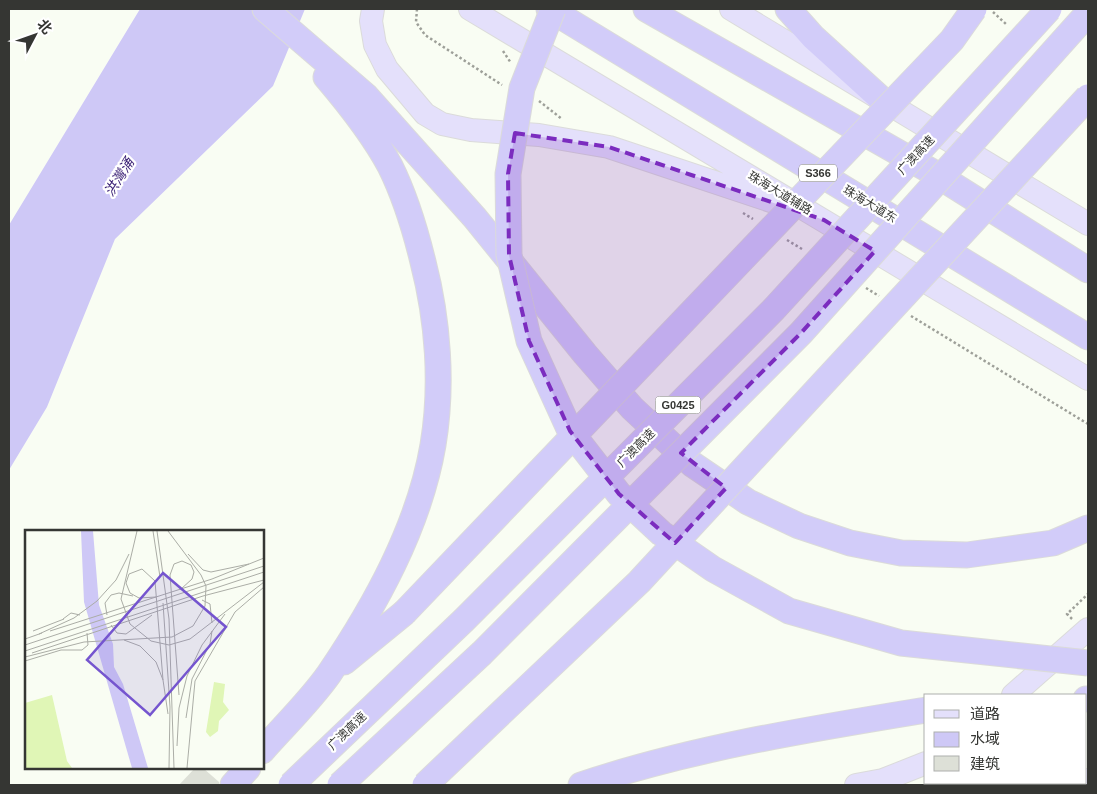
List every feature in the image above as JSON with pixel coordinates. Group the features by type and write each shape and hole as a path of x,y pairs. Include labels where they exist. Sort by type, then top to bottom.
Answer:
{"highway":[{"name":"珠海大道东","path":"549,9 1088,336"},
{"path":"554,9 522,88 508,174 509,255 529,341 570,431 619,494 661,533 706,564 789,611 901,644 1088,663"},
{"path":"646,9 929,170 1088,270"},
{"path":"788,9 813,37 879,97"},
{"path":"328,675 404,613 952,40 974,9"},
{"name":"广澳高速","path":"291,785 464,620 774,309 1049,9"},
{"name":"G0425","path":"340,785 482,653 801,333 1088,13"},
{"path":"273,16 475,218 632,408 692,464 748,502 816,532 850,543 901,553 967,555 1053,543 1088,528"},
{"path":"425,785 639,582 1088,97"},
{"path":"264,749 328,675 370,608 395,559 416,509 433,445 439,369 431,294 414,226 390,165 359,102"},
{"path":"581,785 688,755 818,728 924,710"},
{"path":"233,785 247,769"}],"main road":[{"path":"373,9 371,21 375,45 387,69 406,94 425,114 442,124 471,130 539,135 609,147 824,220"},
{"path":"386,9 384,27 393,58 420,96 450,120 471,130"},
{"path":"731,9 1088,224"},
{"name":"珠海大道辅路","path":"472,10 1088,379"},
{"path":"1050,357 1088,394"},
{"path":"1014,694 1088,630"},
{"path":"856,785 883,780 924,764"}],"path":[{"path":"418,9 416,22 425,35 502,86"},
{"path":"989,9 1001,19"},
{"path":"503,51 514,67"},
{"path":"537,98 570,126 574,141"},
{"path":"739,210 753,219"},
{"path":"787,240 804,250"},
{"path":"862,286 887,301"},
{"path":"904,311 1088,424"}],"highlighted area":[{"path":"515,133 609,147 824,220 875,251 801,333 681,453 726,488 675,543 619,494 570,431 529,341 509,255 508,174"}],"water":[{"name":"洪灣涌","path":"140,9 305,9 273,86 115,239 47,407 9,470 9,225"}],"building":[{"path":"194,769 204,769 219,782 219,785 179,785"}]}
